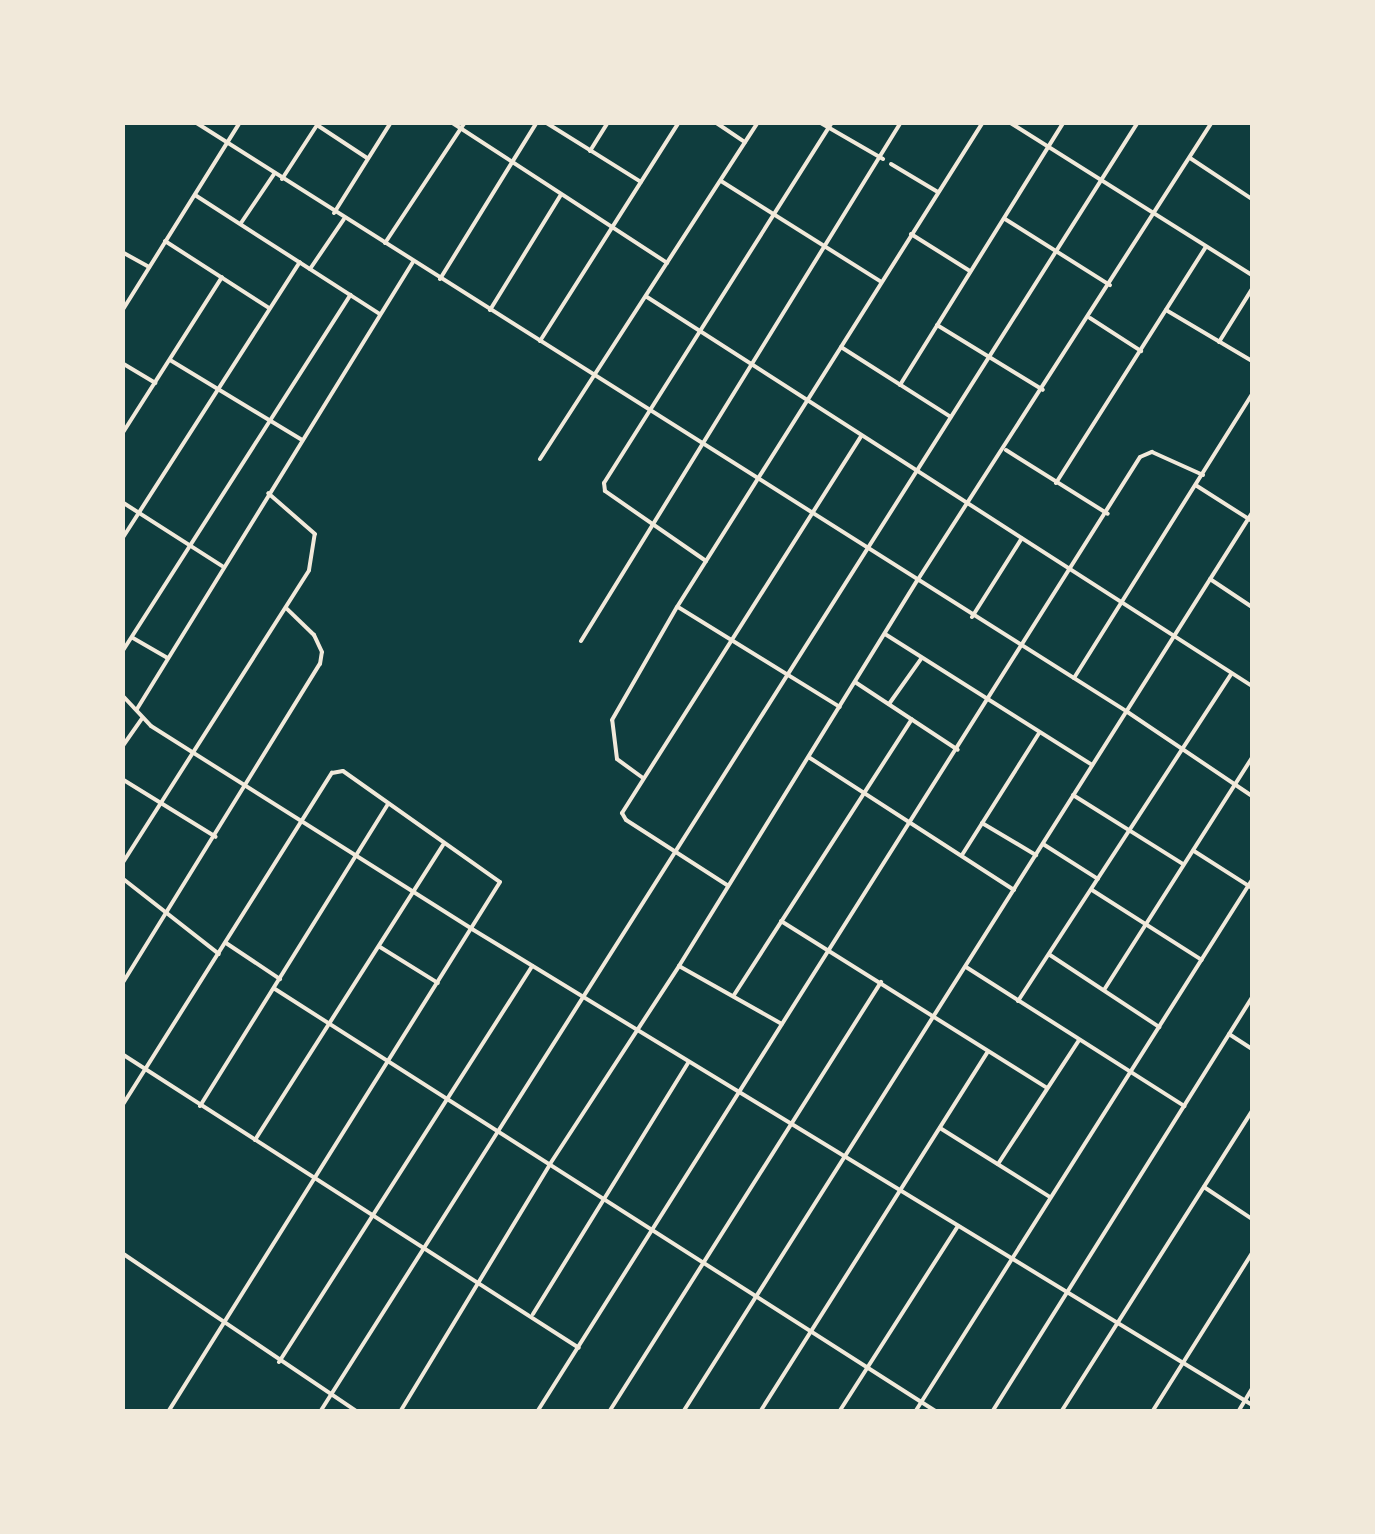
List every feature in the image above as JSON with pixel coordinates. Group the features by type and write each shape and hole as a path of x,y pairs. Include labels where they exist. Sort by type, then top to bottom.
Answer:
{"street":[{"path":"195,122 1022,649 1126,710 1252,796"},
{"path":"122,311 240,122"},
{"path":"334,213 390,122"},
{"path":"451,122 463,126 511,164 610,230 667,263"},
{"path":"440,279 537,122"},
{"path":"545,122 640,182"},
{"path":"590,151 608,122"},
{"path":"540,341 679,122"},
{"path":"714,122 745,142"},
{"path":"540,459 596,378 758,122"},
{"path":"819,122 881,158"},
{"path":"582,641 700,443 902,122"},
{"path":"644,778 617,760 610,726 706,560 984,122"},
{"path":"1009,122 1252,275"},
{"path":"900,385 1064,122"},
{"path":"320,1412 1138,122"},
{"path":"400,1412 550,1164 680,966 917,581 1005,450 1212,122"},
{"path":"282,179 318,124 367,158"},
{"path":"706,560 603,488 830,125"},
{"path":"385,244 463,126"},
{"path":"1190,158 1252,198"},
{"path":"892,164 938,192"},
{"path":"241,223 274,174"},
{"path":"721,181 880,281"},
{"path":"195,195 380,314"},
{"path":"490,310 560,196"},
{"path":"310,269 344,219"},
{"path":"1005,219 1110,285"},
{"path":"910,234 970,271"},
{"path":"165,241 270,308"},
{"path":"1056,483 1206,247"},
{"path":"122,252 148,267"},
{"path":"122,539 300,262"},
{"path":"136,710 413,262"},
{"path":"122,434 222,277"},
{"path":"1219,342 1252,288"},
{"path":"122,652 350,295"},
{"path":"647,297 1252,686"},
{"path":"1166,310 1252,361"},
{"path":"1089,318 1140,350"},
{"path":"937,324 1043,390"},
{"path":"840,347 951,417"},
{"path":"170,360 302,440"},
{"path":"122,363 155,383"},
{"path":"1074,678 1252,394"},
{"path":"729,886 624,818 644,778 861,436"},
{"path":"1005,450 1108,514"},
{"path":"537,1412 740,1095 827,948 912,824 1146,454 1152,452 1203,475"},
{"path":"1196,486 1250,520"},
{"path":"122,864 309,570 315,534 268,493"},
{"path":"122,502 222,566"},
{"path":"683,1412 1252,513"},
{"path":"972,617 1022,538"},
{"path":"1210,580 1252,607"},
{"path":"677,607 840,707"},
{"path":"122,984 320,664 322,652 314,635 286,608"},
{"path":"885,634 1092,765"},
{"path":"133,638 166,658"},
{"path":"890,704 921,658"},
{"path":"1018,1001 1232,674"},
{"path":"855,682 958,750"},
{"path":"122,695 142,718 472,929 1252,1404"},
{"path":"122,747 142,718"},
{"path":"734,995 912,719"},
{"path":"962,854 1039,733"},
{"path":"810,758 1014,890"},
{"path":"1104,990 1252,758"},
{"path":"122,1106 338,770 500,882 168,1412"},
{"path":"122,779 216,836"},
{"path":"1073,795 1185,865"},
{"path":"200,1106 387,805"},
{"path":"982,822 1036,855"},
{"path":"255,1140 416,893 443,844"},
{"path":"1043,844 1098,879"},
{"path":"915,1412 1251,885 1194,851"},
{"path":"122,878 219,954"},
{"path":"1092,890 1202,960"},
{"path":"781,921 1047,1088"},
{"path":"226,943 280,980"},
{"path":"380,947 438,983"},
{"path":"1049,954 1159,1027"},
{"path":"279,1362 445,1096 532,966"},
{"path":"680,966 782,1024"},
{"path":"966,966 1184,1106"},
{"path":"609,1412 881,982"},
{"path":"275,990 938,1412"},
{"path":"992,1412 1252,997"},
{"path":"1229,1034 1252,1050"},
{"path":"998,1164 1078,1040"},
{"path":"760,1412 988,1052"},
{"path":"122,1054 580,1348"},
{"path":"532,1316 688,1063"},
{"path":"1061,1412 1252,1111"},
{"path":"940,1128 1050,1197"},
{"path":"1204,1188 1252,1219"},
{"path":"839,1412 958,1226"},
{"path":"122,1253 358,1412"},
{"path":"1152,1412 1252,1254"},
{"path":"1238,1412 1252,1388"}]}
